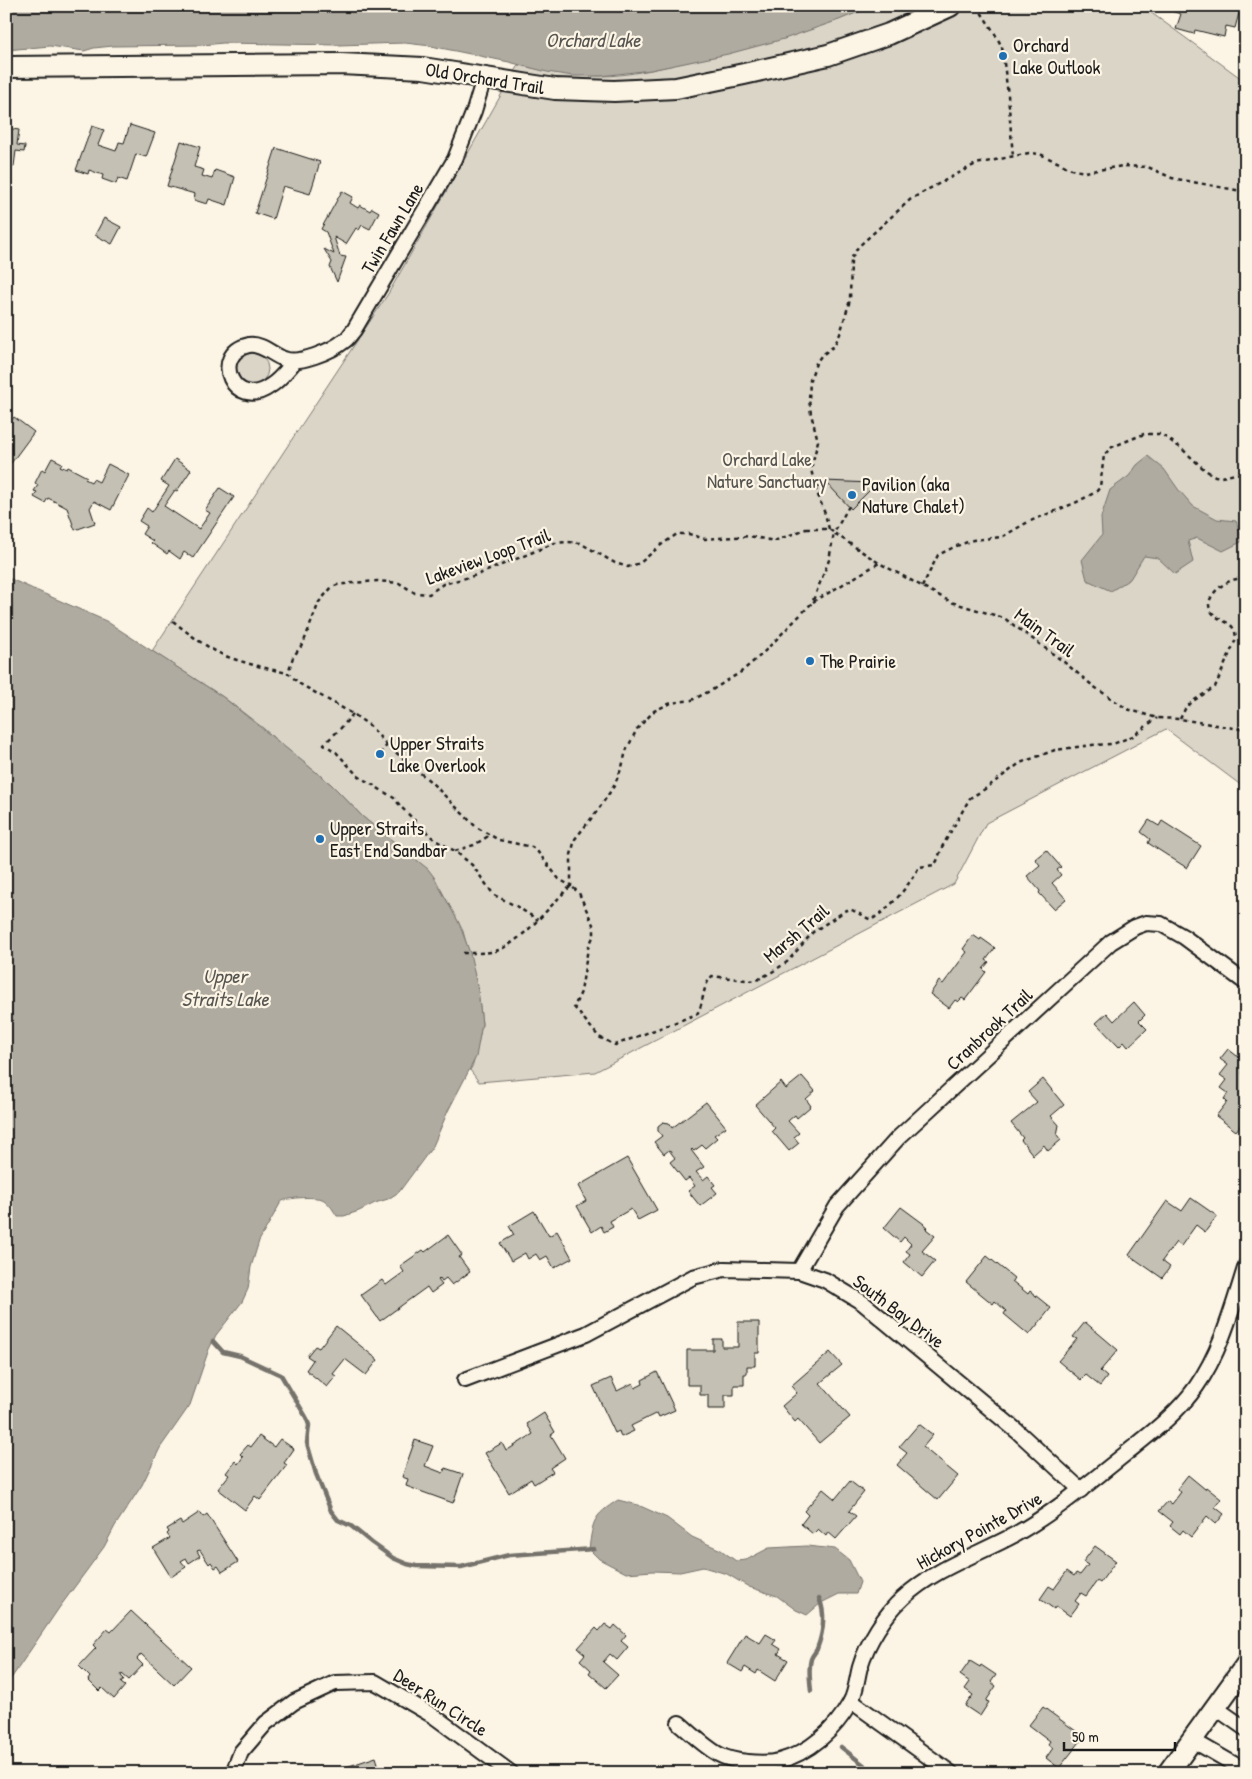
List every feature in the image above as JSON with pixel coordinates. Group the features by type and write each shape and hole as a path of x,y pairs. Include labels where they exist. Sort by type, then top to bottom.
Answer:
{"street":[{"name":"Old Orchard Trail","path":"6,67 341,64 423,68 554,90 614,91 676,88 828,55 889,34 950,6"},
{"name":"Twin Fawn Lane","path":"294,362 285,360 253,345 243,347 234,353 229,361 228,370 234,385 239,389 249,393 257,392 269,387 294,362 323,353 345,341 354,330 455,158 474,111 484,78"},
{"name":"Cranbrook Trail","path":"799,1271 837,1206 898,1138 1110,942 1135,927 1146,923 1161,924 1184,937 1246,983"},
{"name":"Hickory Pointe Drive","path":"679,1724 718,1754 749,1762 778,1761 804,1750 828,1733 852,1701 860,1664 879,1626 903,1598 932,1575 1038,1521 1081,1490 1176,1412 1197,1386 1211,1361 1227,1324 1246,1265"},
{"name":"South Bay Drive","path":"465,1380 586,1334 693,1277 724,1269 799,1271 825,1280 863,1303 1017,1431 1081,1490"},
{"path":"1168,1773 1246,1665"},
{"name":"Deer Run Circle","path":"233,1773 241,1752 266,1723 294,1702 335,1683 375,1682 435,1717 511,1773"},
{"path":"852,1701 951,1773"},
{"path":"1216,1708 1246,1729"},
{"path":"1192,1740 1246,1771"}],"path":[{"path":"976,6 1002,47 1013,157"},
{"path":"834,533 829,529 811,469 818,441 809,400 810,380 816,363 821,356 834,346 840,334 850,300 851,259 853,254 858,247 911,199 976,164 1029,153 1040,154 1074,170 1085,172 1123,166 1148,167 1172,178 1246,192"},
{"path":"922,586 938,555 973,540 1002,537 1028,522 1075,503 1096,492 1100,487 1104,455 1112,448 1144,434 1161,434 1215,476 1221,477 1246,472"},
{"path":"815,487 829,485"},
{"path":"812,603 829,560 834,533 849,506"},
{"name":"Lakeview Loop Trail","path":"288,673 293,657 303,644 320,602 328,591 337,585 377,582 399,583 422,595 429,594 443,584 477,575 555,543 580,543 615,563 628,567 640,563 677,534 689,534 705,539 749,536 774,541 806,529 829,529"},
{"name":"Main Trail","path":"834,533 879,563 951,602 1004,618 1033,638 1093,686 1127,709 1157,718 1180,719 1246,730"},
{"path":"464,953 482,953 505,948 538,920 571,886 571,855 575,839 614,786 626,751 637,729 654,711 671,702 692,700 741,672 761,655 812,603 879,563"},
{"path":"1180,719 1185,709 1193,701 1214,687 1236,640 1232,625 1211,612 1209,600 1214,592 1226,583 1237,579 1246,581"},
{"path":"173,621 190,635 226,656 263,668 288,673 300,684 353,714 369,725 388,745 431,782 476,828 499,840 532,847 537,850 559,878 571,886"},
{"path":"353,714 324,744 336,752 358,776 394,798 435,840 455,850 472,865 494,895 538,920"},
{"name":"Marsh Trail","path":"571,886 579,892 594,927 594,935 588,948 581,992 574,1007 599,1037 615,1045 697,1014 703,1001 705,983 712,976 755,981 787,962 813,932 845,911 850,909 871,920 881,914 910,884 919,867 934,865 938,861 942,846 970,798 1020,763 1055,750 1113,744 1133,736 1157,718"},
{"path":"380,754 388,745"},
{"path":"455,850 474,845 490,835"}],"green space":[{"name":"Orchard Lake Nature Sanctuary","path":"873,6 1142,6 1246,82 1246,789 1166,729 986,823 954,884 595,1072 479,1082 470,1070 473,1065 482,1024 478,990 463,931 434,877 363,817 332,785 263,728 223,697 152,651 388,294 518,65 580,75 612,76 634,73 758,45 804,31"},
{"path":"252,353 258,354 263,358 267,363 267,375 263,380 258,384 252,385 246,384 241,380 237,375 236,369 237,363 241,358 246,354"}],"water":[{"name":"Orchard Lake","path":"6,6 873,6 784,39 728,54 651,70 601,76 573,76 431,46 405,43 338,45 223,43 113,46 84,51 50,46 6,50"},
{"path":"1148,456 1164,469 1193,506 1217,519 1236,521 1243,541 1223,551 1197,538 1188,541 1193,562 1175,574 1158,558 1144,556 1130,579 1111,591 1087,580 1082,560 1102,535 1101,517 1110,490 1129,476 1137,465"},
{"name":"Upper Straits Lake","path":"6,577 106,621 223,697 332,785 363,817 428,869 459,923 470,953 478,990 482,1024 476,1057 448,1111 433,1146 399,1192 388,1199 344,1216 337,1216 328,1203 321,1199 296,1198 281,1202 259,1241 251,1267 248,1289 242,1302 216,1335 209,1349 190,1405 160,1448 142,1485 115,1526 104,1547 59,1608 6,1686"},
{"path":"618,1500 638,1505 667,1518 692,1537 721,1550 736,1561 746,1560 769,1548 807,1546 835,1549 849,1560 860,1582 856,1594 839,1594 821,1603 807,1615 796,1610 777,1596 749,1587 727,1574 703,1567 680,1572 626,1573 599,1559 589,1549 593,1525 603,1510"}],"building":[{"path":"1169,6 1241,6 1235,28 1226,26 1224,37 1195,30 1194,34 1176,29 1181,14 1168,10"},
{"path":"130,125 155,133 146,157 136,154 127,181 118,178 116,184 102,179 103,175 89,170 88,174 76,170 92,126 104,130 98,145 116,151 119,142 124,143"},
{"path":"6,128 19,130 17,145 25,146 24,152 16,151 14,166 6,165"},
{"path":"181,141 200,147 194,167 204,170 202,176 212,179 215,170 235,177 227,205 209,199 207,204 194,200 195,194 167,186"},
{"path":"276,148 320,162 310,194 283,186 273,219 255,213"},
{"path":"342,191 353,197 350,203 358,208 360,205 370,211 372,208 379,212 370,229 362,225 359,230 356,228 346,244 334,237 340,256 346,257 337,282 330,267 332,262 324,249 334,254 326,232 321,229"},
{"path":"104,218 121,227 112,244 95,235"},
{"path":"14,417 34,432 6,470 6,427"},
{"path":"52,458 62,463 60,466 67,469 68,467 87,477 85,479 91,482 93,479 99,482 108,464 129,475 111,510 94,501 90,508 95,523 75,530 67,508 48,498 45,503 34,497 37,492 34,491 38,485 35,483 42,469 45,471"},
{"path":"175,459 191,470 164,506 199,529 210,513 205,510 220,488 234,497 193,558 184,552 180,559 169,551 167,554 142,534 147,526 139,521 147,508 152,512 169,486 161,481"},
{"name":"Pavilion (aka Nature Chalet)","path":"825,481 871,483 878,482 851,509"},
{"path":"1149,820 1159,826 1162,821 1201,846 1187,868 1148,843 1150,839 1141,832"},
{"path":"1046,850 1061,867 1057,870 1061,875 1052,883 1066,899 1054,909 1027,876 1040,865 1035,859"},
{"path":"973,935 995,948 986,960 989,962 983,969 986,972 965,1000 962,998 958,1002 955,1000 949,1008 930,994 939,981 943,984 967,952 963,949"},
{"path":"1134,1002 1145,1015 1139,1021 1147,1029 1128,1047 1124,1042 1119,1047 1096,1023 1107,1013 1114,1021"},
{"path":"1228,1049 1237,1056 1246,1054 1246,1065 1242,1065 1244,1080 1246,1080 1246,1110 1243,1113 1246,1115 1246,1118 1236,1131 1216,1116 1227,1102 1224,1099 1228,1093 1221,1088 1227,1080 1220,1075 1228,1065 1220,1059"},
{"path":"802,1076 815,1091 806,1099 811,1106 797,1118 795,1115 788,1121 799,1133 794,1137 799,1143 789,1151 772,1131 775,1128 755,1105 781,1082 786,1089"},
{"path":"1043,1079 1064,1105 1051,1116 1059,1125 1057,1135 1061,1140 1048,1151 1044,1145 1033,1155 1011,1123 1037,1102 1028,1092"},
{"path":"706,1102 726,1127 714,1135 717,1138 705,1148 702,1145 694,1151 691,1150 704,1167 696,1172 703,1180 708,1176 715,1185 712,1187 717,1193 700,1206 688,1191 695,1186 689,1178 685,1181 670,1162 675,1158 669,1150 664,1154 654,1142 662,1136 658,1131 658,1126 663,1122 669,1123 672,1128"},
{"path":"627,1158 657,1210 638,1220 631,1209 610,1221 613,1227 604,1232 601,1226 592,1232 577,1206 586,1201 578,1186"},
{"path":"1191,1198 1217,1216 1205,1232 1196,1225 1181,1246 1176,1242 1162,1261 1170,1267 1162,1278 1129,1255 1167,1201 1182,1211"},
{"path":"901,1207 928,1227 926,1229 935,1236 922,1251 935,1261 922,1277 904,1262 910,1254 906,1251 911,1244 904,1237 900,1242 884,1228"},
{"path":"534,1211 549,1236 557,1231 572,1258 554,1268 547,1256 540,1260 536,1254 528,1259 525,1253 511,1261 500,1243 514,1235 509,1226"},
{"path":"448,1235 462,1255 459,1257 470,1272 452,1285 446,1278 442,1281 440,1278 438,1280 442,1285 431,1293 427,1287 380,1321 361,1295 382,1280 386,1285 404,1272 400,1266 423,1250 425,1252"},
{"path":"987,1256 1014,1278 1012,1281 1028,1294 1030,1291 1051,1308 1029,1335 1004,1314 1006,1311 995,1301 993,1304 966,1282"},
{"path":"738,1322 759,1322 759,1353 755,1353 755,1366 747,1366 747,1374 744,1374 744,1385 734,1385 734,1395 725,1395 725,1409 708,1409 708,1395 700,1395 700,1385 687,1385 687,1350 713,1350 713,1339 722,1339 722,1347 738,1347"},
{"path":"1085,1322 1118,1350 1100,1371 1107,1377 1100,1386 1086,1375 1081,1380 1058,1361 1077,1339 1073,1337"},
{"path":"336,1326 378,1360 366,1375 345,1359 333,1374 336,1376 327,1387 306,1370 313,1360 307,1356 315,1346 319,1348"},
{"path":"830,1352 842,1365 820,1383 850,1417 819,1443 798,1419 795,1422 782,1406 797,1393 791,1386"},
{"path":"657,1372 675,1410 659,1417 657,1413 631,1426 634,1431 621,1437 619,1431 615,1433 593,1386 611,1378 617,1391 633,1383 635,1388 643,1384 642,1380"},
{"path":"1246,1403 1246,1419 1239,1414"},
{"path":"544,1413 555,1432 551,1435 565,1458 550,1468 553,1472 534,1484 531,1479 509,1493 485,1453 502,1443 506,1451 533,1434 527,1424"},
{"path":"919,1424 933,1435 923,1447 958,1476 938,1500 897,1465 907,1453 899,1447"},
{"path":"259,1436 274,1447 280,1439 294,1449 284,1463 287,1465 260,1500 255,1496 245,1510 218,1489 229,1475 226,1473 235,1461 238,1464 243,1457 240,1454 248,1445 251,1447"},
{"path":"415,1440 433,1446 425,1466 443,1473 445,1468 463,1474 453,1503 406,1486 408,1479 402,1477"},
{"path":"1188,1475 1221,1499 1215,1507 1224,1514 1216,1524 1207,1516 1191,1537 1183,1530 1180,1534 1170,1526 1173,1522 1159,1511 1168,1501 1172,1504 1181,1492 1177,1489"},
{"path":"850,1481 864,1492 849,1511 856,1516 836,1539 828,1532 826,1536 818,1529 813,1534 801,1524 808,1515 804,1511 823,1489 835,1499"},
{"path":"200,1512 203,1517 207,1514 238,1562 222,1572 218,1566 215,1568 211,1562 209,1564 200,1550 197,1551 200,1556 189,1563 186,1558 181,1561 186,1567 171,1577 153,1548 170,1538 167,1534 169,1532 167,1529 180,1521 182,1524"},
{"path":"1095,1546 1116,1561 1100,1583 1097,1581 1086,1596 1081,1593 1075,1601 1079,1604 1070,1616 1056,1606 1054,1609 1040,1599 1049,1586 1054,1589 1067,1571 1074,1576 1076,1573 1080,1575 1088,1565 1083,1562"},
{"path":"131,1611 191,1667 174,1685 141,1654 137,1659 143,1665 129,1680 122,1674 121,1676 124,1679 121,1683 125,1686 114,1699 102,1688 99,1691 88,1680 90,1677 79,1666 96,1648 93,1645 107,1629 111,1632"},
{"path":"605,1624 612,1629 615,1625 626,1635 621,1641 628,1647 617,1660 610,1654 603,1662 618,1675 606,1688 589,1673 591,1670 580,1660 585,1654 578,1648 596,1628 599,1631"},
{"path":"745,1634 760,1643 766,1634 776,1640 773,1644 781,1649 778,1654 788,1660 775,1681 758,1670 756,1674 745,1667 742,1672 727,1663"},
{"path":"970,1661 980,1667 981,1665 996,1675 991,1682 996,1686 986,1701 989,1702 980,1716 965,1706 973,1695 965,1689 970,1682 960,1675"},
{"path":"1043,1707 1084,1737 1059,1768 1046,1758 1053,1748 1048,1744 1050,1741 1029,1725"},
{"path":"376,1757 381,1773 348,1773 346,1767"}],"waterway":[{"path":"213,1341 223,1352 240,1356 281,1375 309,1425 307,1443 316,1474 331,1511 338,1520 351,1526 393,1558 416,1566 461,1567 509,1555 594,1549"},
{"path":"811,1691 810,1663 819,1643 823,1624 819,1598"},
{"path":"841,1747 874,1773"}],"place":[{"name":"Orchard Lake Outlook","path":"1003,56"},
{"name":"Pavilion (aka Nature Chalet)","path":"852,495"},
{"name":"The Prairie","path":"810,661"},
{"name":"Upper Straits Lake Overlook","path":"380,754"},
{"name":"Upper Straits East End Sandbar","path":"320,839"}]}
